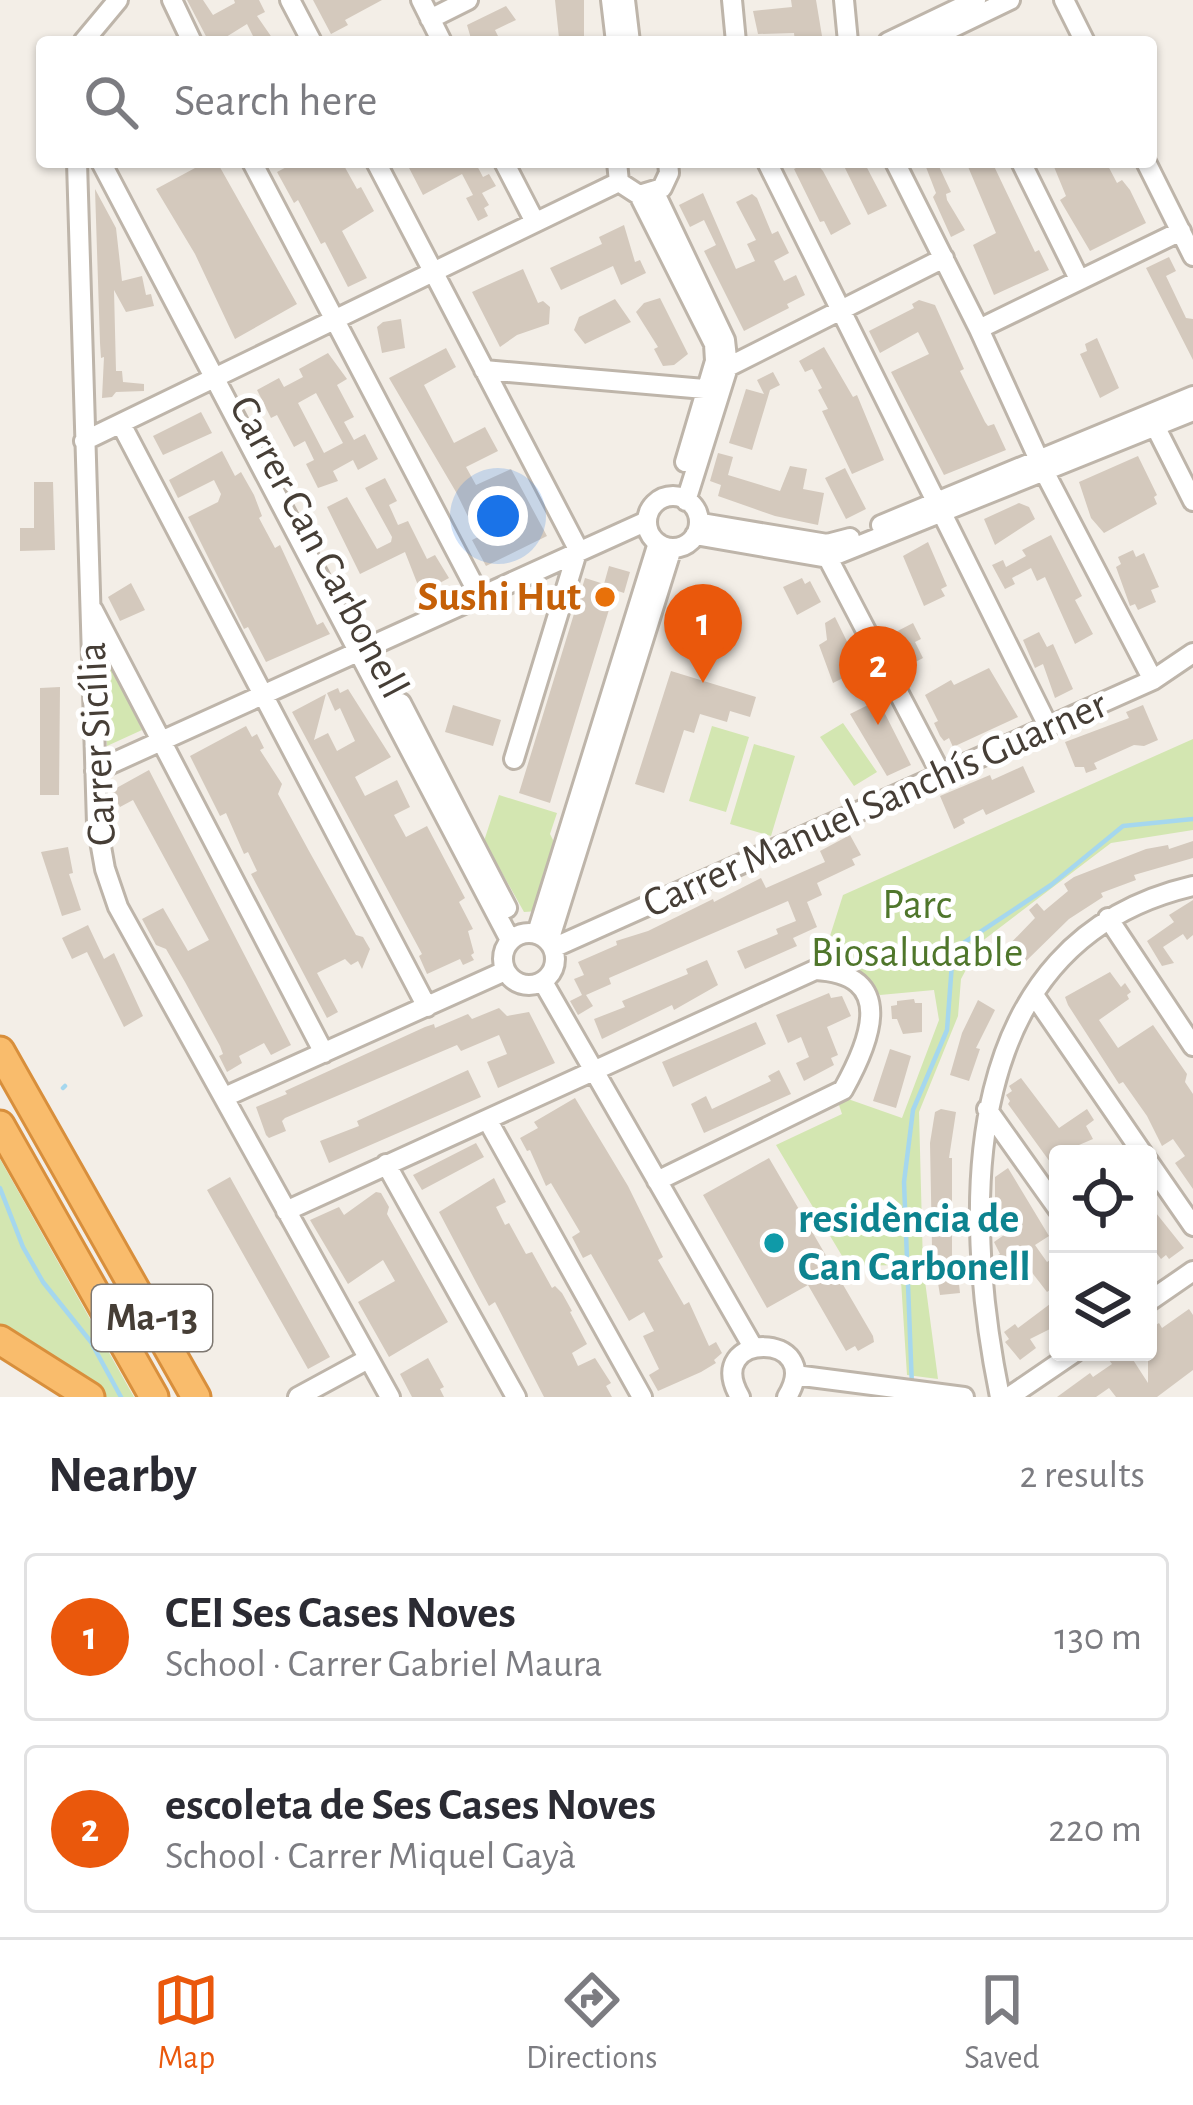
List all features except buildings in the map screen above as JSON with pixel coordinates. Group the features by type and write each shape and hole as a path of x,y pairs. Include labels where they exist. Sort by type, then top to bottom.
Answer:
{"highway":[{"name":"Ma-13","path":"0,1051 196,1397"},
{"name":"Ma-13","path":"0,1125 154,1397"},
{"path":"0,1340 90,1397"},
{"path":"0,1358 63,1397"}],"street":[{"path":"88,36 118,0"},
{"path":"172,0 189,36"},
{"path":"290,0 309,36"},
{"path":"421,0 439,36"},
{"path":"430,19 468,0"},
{"path":"611,0 615,36"},
{"path":"625,0 628,36"},
{"path":"732,0 735,36"},
{"path":"844,0 847,36"},
{"path":"901,36 976,0"},
{"path":"959,34 1010,0"},
{"path":"1064,0 1082,36"},
{"name":"Carrer Sicília","path":"77,168 97,824 105,869 118,907 390,1397"},
{"path":"104,168 220,375"},
{"name":"Carrer Can Carbonell","path":"118,168 220,375 365,648 534,939"},
{"path":"255,168 480,597"},
{"path":"379,168 578,549 514,759"},
{"path":"507,168 536,222"},
{"path":"647,194 666,181 670,168"},
{"path":"770,168 1048,726"},
{"path":"898,168 1042,466 1154,680"},
{"path":"1024,168 1078,279"},
{"path":"1149,168 1193,256"},
{"path":"84,441 536,222 618,172 647,194 725,340 728,367"},
{"path":"647,194 714,344 714,390"},
{"path":"979,328 1180,231"},
{"path":"681,499 714,390 728,367 944,258"},
{"path":"484,370 714,390"},
{"path":"1152,421 1193,396"},
{"path":"696,529 828,551 1152,421 1193,411"},
{"path":"1152,421 1193,501"},
{"path":"121,424 427,1007"},
{"path":"95,771 647,521 658,502 681,499 696,512 696,529 684,545 665,546"},
{"path":"647,521 665,546"},
{"path":"543,982 517,983 505,971 502,955 534,939 665,546"},
{"path":"828,551 940,774"},
{"path":"90,604 324,1053"},
{"name":"Carrer Manuel Sanchís Guarner","path":"534,939 940,774 1154,680 1193,653"},
{"path":"1061,1361 1004,1397 983,1306 978,1233 987,1109 1000,1055 1052,968 1108,917 1193,886"},
{"path":"1108,917 1193,1046"},
{"path":"534,939 555,963 543,982"},
{"path":"286,1210 815,970 842,971 868,997 870,1024 843,1090 657,1181"},
{"path":"226,1096 505,971"},
{"path":"543,982 753,1347"},
{"path":"1034,995 1138,1145"},
{"path":"987,1109 1049,1196"},
{"path":"488,1121 642,1397"},
{"path":"386,1165 516,1397"},
{"path":"1157,1173 1193,1226"},
{"path":"1157,1296 1193,1271"},
{"path":"733,1395 733,1370 744,1352 762,1345 781,1350 795,1375 787,1397"},
{"path":"298,1397 368,1359"},
{"path":"795,1375 964,1397"}],"green space":[{"path":"107,655 142,730 107,746 99,658"},
{"path":"843,723 877,772 854,786 820,737"},
{"path":"712,726 749,737 726,812 689,801"},
{"name":"Parc Biosaludable","path":"1193,739 1193,830 1111,843 981,942 961,979 958,1016 919,1112 923,1266 938,1379 907,1375 900,1265 848,1266 776,1145 842,1114 839,1105 848,1099 902,1118 939,1020 934,990 880,995 854,966 823,958 843,895"},
{"path":"754,744 795,756 771,836 730,824"},
{"path":"499,795 557,813 550,834 557,848 539,911 524,912 484,841"},
{"path":"0,1159 134,1397 102,1397 0,1331"}],"waterway":[{"path":"912,1387 904,1182 913,1110 947,1030 953,950 1051,885 1123,826 1193,819"},
{"path":"0,1188 23,1247 43,1282 91,1342 121,1397"}],"place":[{"name":"Sushi Hut","path":"605,597"},
{"name":"CEI Ses Cases Noves","path":"703,683"},
{"name":"escoleta de Ses Cases Noves","path":"878,725"},
{"name":"residència de Can Carbonell","path":"774,1243"}]}
